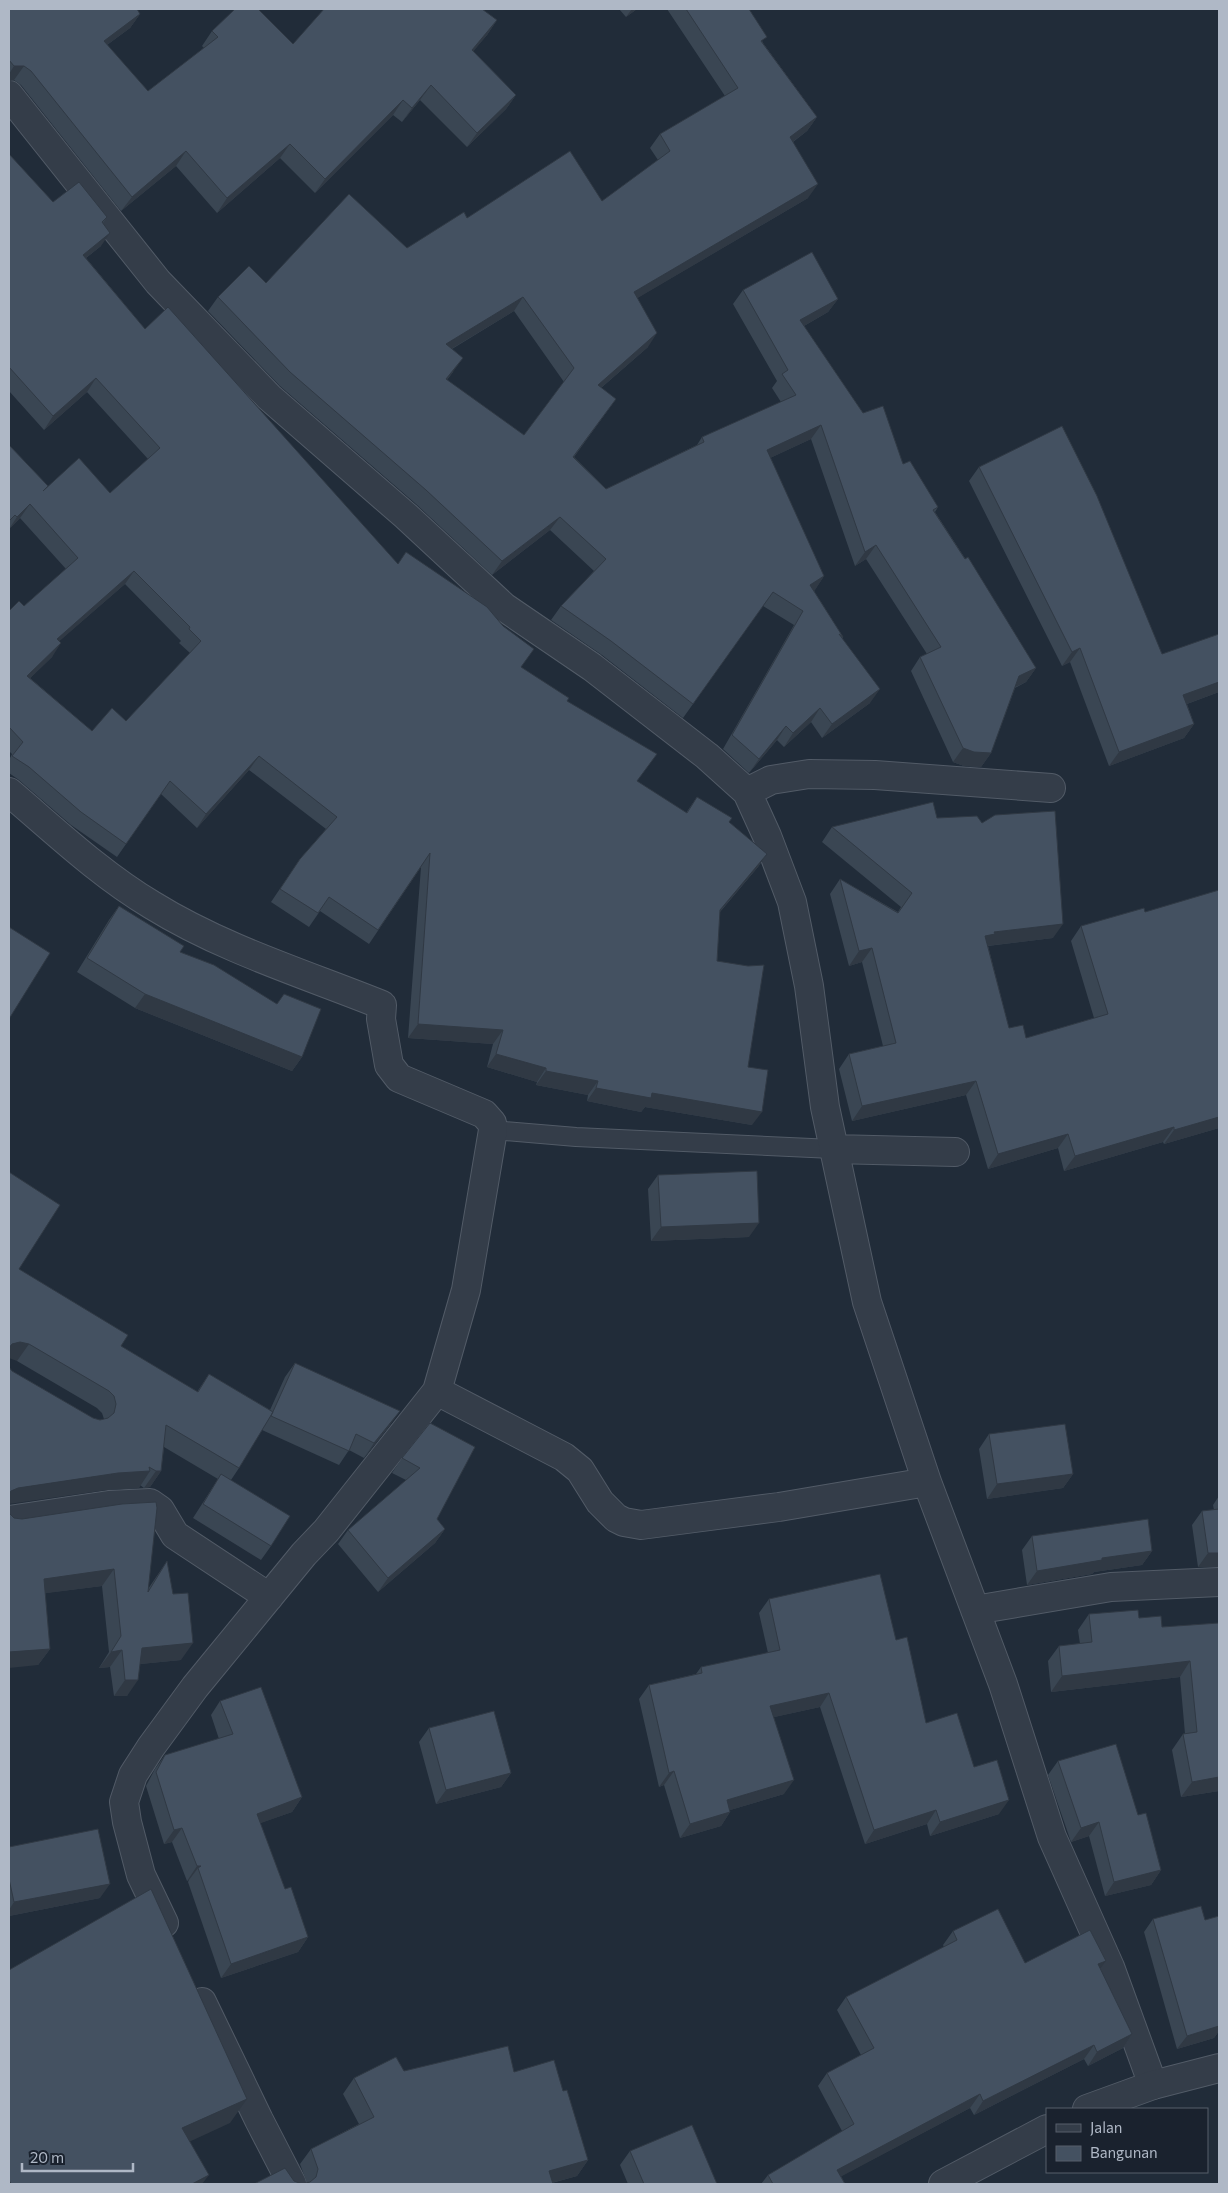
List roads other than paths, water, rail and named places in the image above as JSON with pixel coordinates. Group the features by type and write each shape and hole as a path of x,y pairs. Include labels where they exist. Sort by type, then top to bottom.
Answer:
{"street":[{"path":"9,94 158,282 269,397 406,516 504,607 592,668 707,756 747,792 767,836 792,902 808,986 825,1107 867,1302 927,1482 1003,1684 1052,1838 1110,1967 1153,2085"},
{"path":"747,792 771,780 809,774 875,775 1051,788"},
{"path":"9,792 114,880 152,905 208,936 382,1005 381,1019 389,1065 399,1078 484,1114 492,1122 493,1130 466,1290 437,1391 326,1531 195,1686 133,1775 124,1802 127,1822 141,1875 175,1945"},
{"path":"833,1149 955,1152"},
{"path":"437,1391 564,1457 580,1470 600,1502 616,1518 624,1522 641,1525 779,1507 927,1482"},
{"path":"9,1520 109,1505 150,1503 160,1510 175,1535 269,1597"},
{"path":"975,1610 1111,1587 1219,1582"},
{"path":"192,1980 258,2120 292,2184"},
{"path":"1091,2108 1153,2085 1219,2068"},
{"path":"943,2184 1046,2130"}],"lane":[{"path":"493,1130 576,1137 833,1149"}]}
